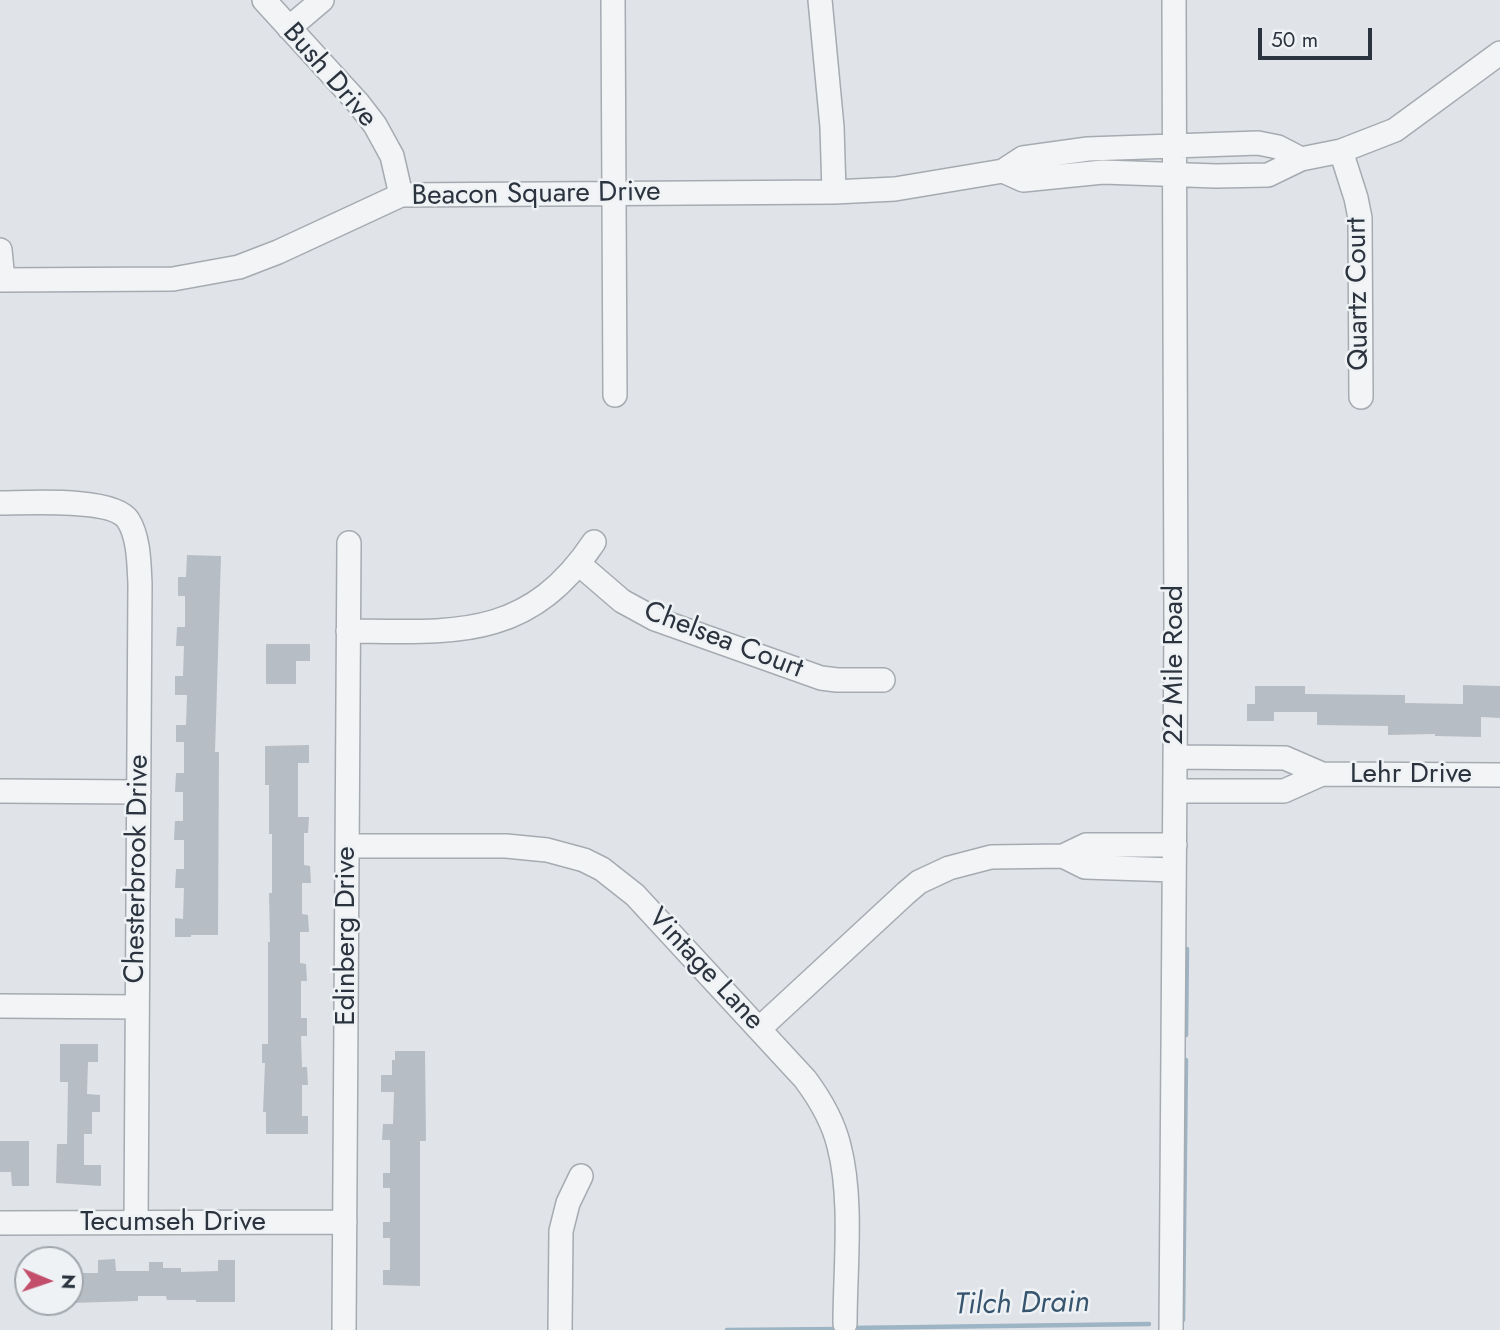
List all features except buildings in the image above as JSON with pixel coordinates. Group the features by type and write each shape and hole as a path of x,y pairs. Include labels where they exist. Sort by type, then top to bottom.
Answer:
{"street":[{"name":"Bush Drive","path":"264,0 375,125 392,156 401,195"},
{"path":"289,28 323,0"},
{"path":"613,0 615,396"},
{"path":"820,0 832,127 834,192"},
{"name":"22 Mile Road","path":"1171,1330 1175,845 1174,0"},
{"name":"Beacon Square Drive","path":"1003,171 1023,180 1103,172 1258,176 1277,172 1301,159 1341,151 1395,130 1500,53"},
{"name":"Beacon Square Drive","path":"1,280 173,279 239,267 278,252 401,195 834,192 895,189 1003,171 1023,158 1068,150 1176,145 1258,143 1278,147 1301,159"},
{"name":"Quartz Court","path":"1341,151 1360,218 1361,397"},
{"path":"0,250 1,280"},
{"name":"Chesterbrook Drive","path":"0,503 77,503 106,508 126,518 137,550 140,584 136,1223"},
{"path":"348,631 462,630 492,623 536,603 579,564 594,542"},
{"name":"Edinberg Drive","path":"344,1330 349,543"},
{"name":"Chelsea Court","path":"579,564 630,606 676,628 821,678 883,680"},
{"name":"Lehr Drive","path":"1175,757 1285,758 1322,774 1500,775"},
{"name":"Lehr Drive","path":"1175,791 1284,791 1322,774"},
{"path":"0,791 139,792"},
{"path":"759,1029 906,893 933,875 991,857 1063,856 1086,845 1175,845"},
{"name":"Vintage Lane","path":"347,846 529,847 547,850 584,860 602,869 635,895 759,1029 816,1094 825,1110 839,1144 845,1194 845,1324"},
{"path":"1063,856 1085,867 1174,870"},
{"path":"0,1006 137,1007"},
{"path":"560,1330 561,1231 568,1203 581,1176"},
{"name":"Tecumseh Drive","path":"0,1223 345,1222"}],"waterway":[{"name":"Tilch Drain","path":"1186,1035 1187,949"},
{"name":"Tilch Drain","path":"1181,1321 1186,1060"},
{"name":"Tilch Drain","path":"849,1328 1149,1324"},
{"name":"Tilch Drain","path":"727,1330 841,1329"}]}
